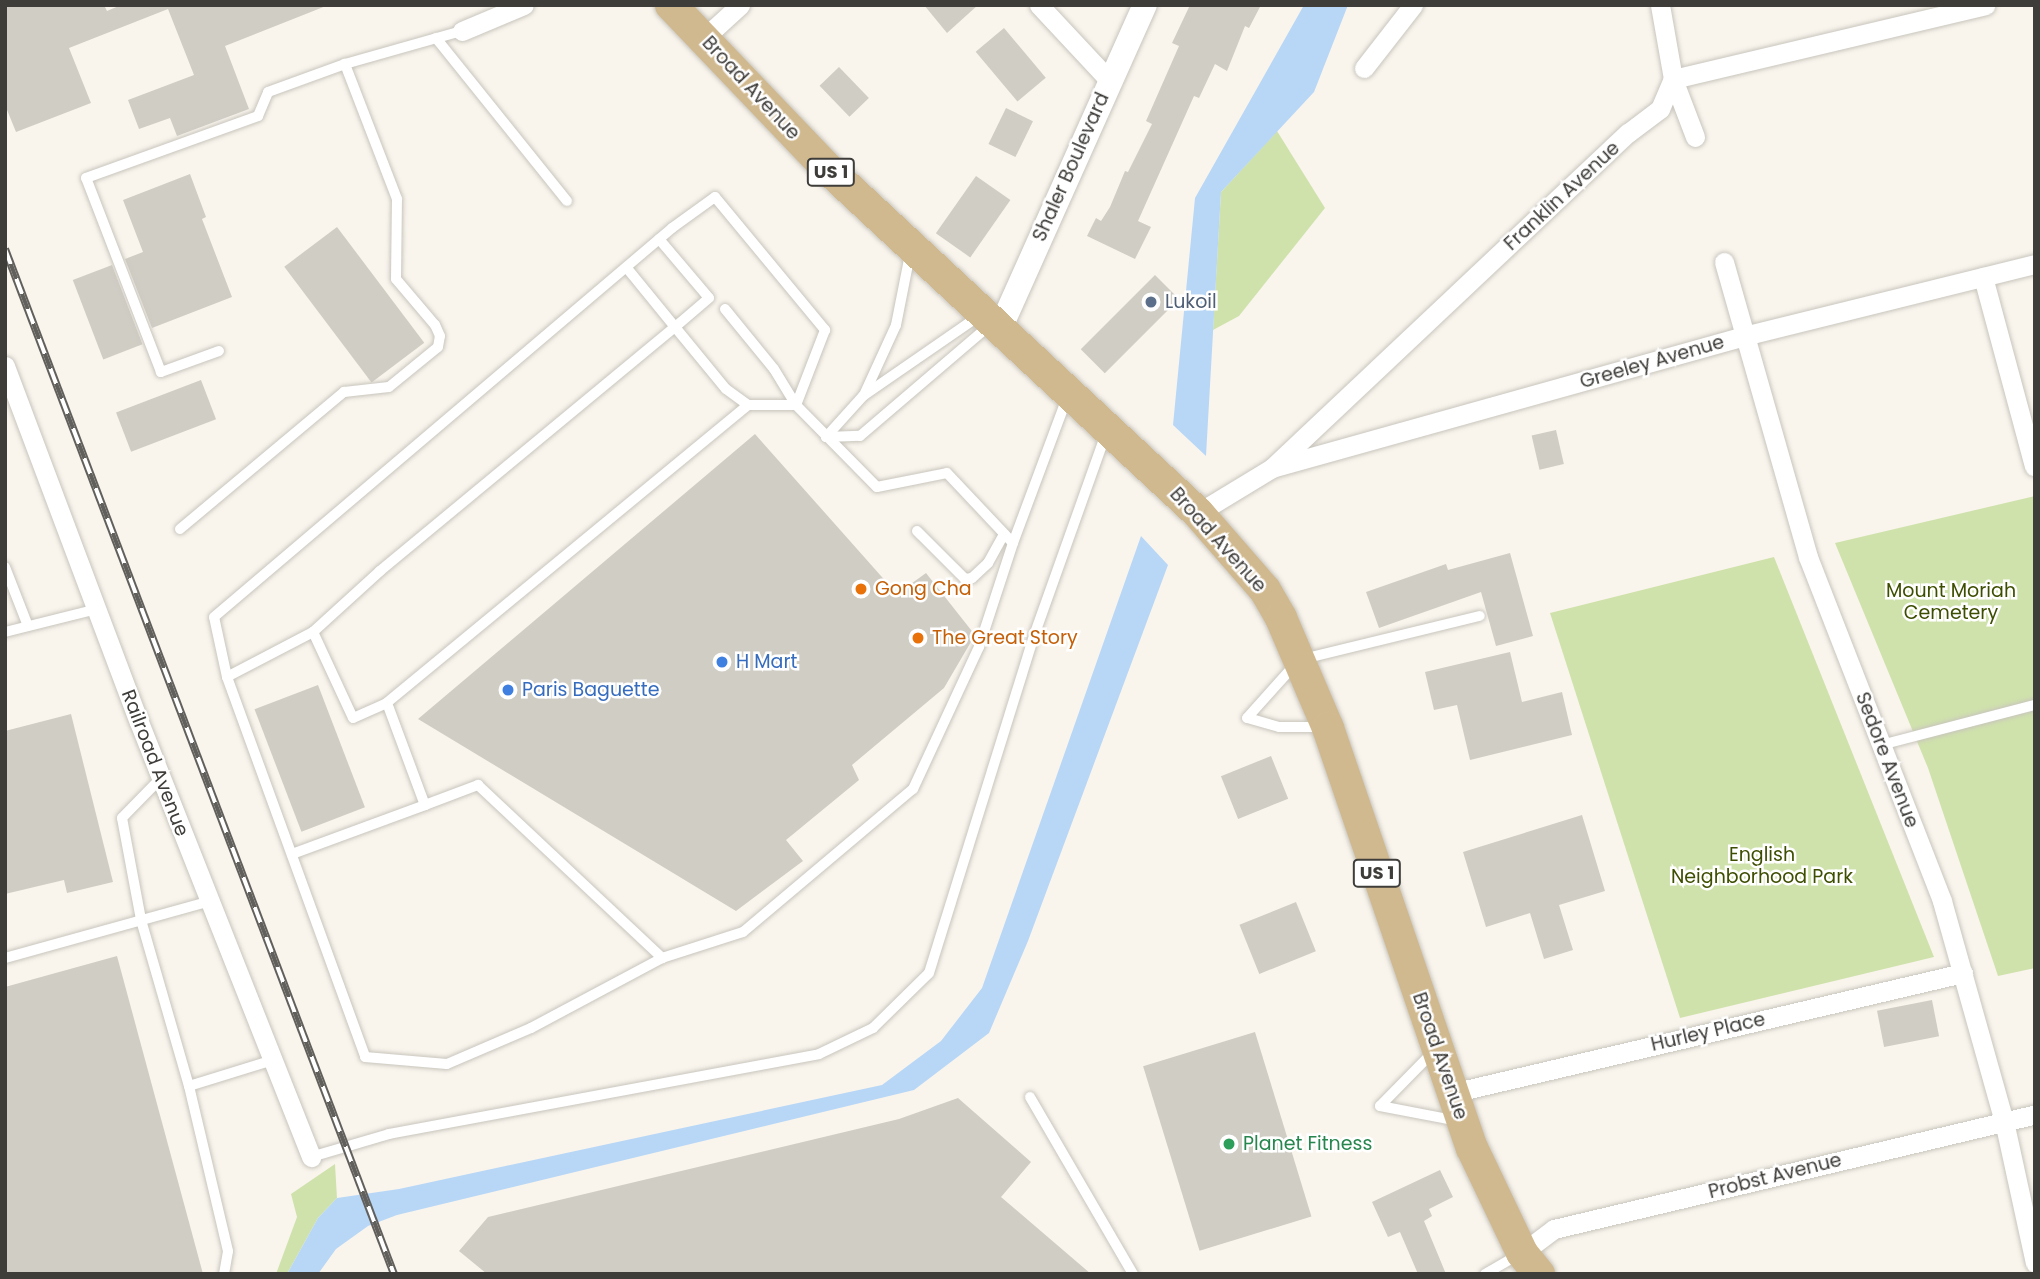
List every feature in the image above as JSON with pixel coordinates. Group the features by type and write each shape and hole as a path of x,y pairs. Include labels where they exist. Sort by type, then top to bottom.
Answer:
{"main road":[{"name":"Broad Avenue","path":"671,5 827,168 1198,513 1265,590 1281,618 1328,727 1457,1107 1493,1197 1530,1264"}],"street":[{"path":"462,31 524,5"},
{"path":"704,38 740,5"},
{"path":"1039,5 1109,80"},
{"name":"Shaler Boulevard","path":"991,323 1145,5"},
{"path":"1364,68 1413,5"},
{"path":"1660,5 1673,79 1695,137"},
{"path":"1673,79 1985,5"},
{"name":"Franklin Avenue","path":"1198,513 1272,468 1628,133 1660,109 1673,79"},
{"name":"Sedore Avenue","path":"1724,262 1808,557 1942,901 2004,1121 2035,1263"},
{"name":"Greeley Avenue","path":"1272,468 1744,336 2035,264"},
{"path":"1983,276 2034,466"},
{"name":"Railroad Avenue","path":"5,366 161,778 311,1157"},
{"name":"Hurley Place","path":"1457,1107 1963,973"},
{"name":"Probst Avenue","path":"1530,1264 1554,1229 2035,1114"}],"lane":[{"path":"219,351 161,372 86,178 258,116 268,92 345,64 462,31"},
{"path":"436,38 568,201"},
{"path":"180,529 344,391 389,387 438,346 440,336 435,325 396,279 397,199 345,64"},
{"path":"796,405 825,330 715,197 659,239 214,617 227,677 365,1057 447,1064 531,1028 662,958 743,932 913,789 979,647 1013,543 1069,394"},
{"path":"227,677 313,632 380,571 709,298 659,239"},
{"path":"826,437 863,396 896,326 911,246"},
{"path":"626,267 726,389 748,405 796,405"},
{"path":"725,309 774,369 796,405 877,487 947,473 1013,543"},
{"path":"863,396 991,323"},
{"path":"826,437 860,436 991,323"},
{"path":"313,632 353,718 387,703 748,405"},
{"path":"311,1157 389,1134 819,1054 873,1028 929,973 1035,633 1108,430"},
{"path":"917,531 965,579 972,578 988,563 1004,534"},
{"path":"5,567 29,626"},
{"path":"5,632 97,609"},
{"path":"1328,727 1279,727 1247,718 1298,660 1479,616"},
{"path":"387,703 425,805"},
{"path":"1881,745 1905,736 2035,705"},
{"path":"161,778 122,818 141,920 190,1087 228,1251 225,1274"},
{"path":"292,854 478,785 662,958"},
{"path":"5,958 210,901"},
{"path":"1436,1049 1380,1106 1457,1107"},
{"path":"190,1087 273,1060"},
{"path":"1030,1097 1133,1274"},
{"path":"1485,1274 1530,1264"}],"green space":[{"path":"1277,131 1325,208 1239,316 1213,330 1221,192"},
{"name":"Mount Moriah Cemetery","path":"2035,496 2035,968 1998,976 1928,768 1835,543"},
{"name":"English Neighborhood Park","path":"1774,557 1934,957 1680,1018 1550,613"},
{"path":"335,1164 337,1198 318,1218 287,1274 276,1274 297,1217 291,1194"}],"water":[{"path":"1304,5 1348,5 1314,92 1221,192 1206,456 1173,425 1195,198"},
{"path":"1141,536 1168,565 1028,941 989,1033 914,1090 397,1215 368,1226 336,1249 318,1274 287,1274 318,1218 337,1198 399,1189 882,1085 941,1041 982,988"}],"building":[{"path":"5,5 104,5 107,11 121,5 326,6 225,46 249,109 177,136 170,118 139,129 128,100 194,75 168,9 69,48 91,103 16,132 5,105"},
{"path":"924,5 978,5 947,33"},
{"path":"1190,5 1261,5 1249,28 1245,26 1227,71 1215,64 1199,98 1194,96 1138,221 1151,227 1135,259 1087,236 1096,218 1101,221 1110,207 1125,171 1128,172 1152,124 1146,121 1179,46 1172,43"},
{"path":"1004,28 1046,78 1017,102 976,52"},
{"path":"839,67 869,98 849,117 820,86"},
{"path":"1006,108 1033,121 1015,157 988,144"},
{"path":"190,174 206,217 202,219 232,297 152,328 125,259 143,252 123,200"},
{"path":"976,176 1010,200 970,257 936,233"},
{"path":"337,227 424,343 372,383 284,267"},
{"path":"112,265 142,344 103,359 73,280"},
{"path":"1155,275 1179,299 1105,373 1081,349"},
{"path":"201,380 216,419 131,452 116,413"},
{"path":"1556,430 1564,464 1540,470 1532,436"},
{"name":"H Mart","path":"755,434 897,594 926,573 975,635 944,688 852,765 859,780 786,840 803,861 736,911 418,719"},
{"path":"1510,553 1533,636 1496,646 1481,592 1379,628 1366,592 1446,564 1448,570"},
{"path":"1510,652 1522,702 1562,692 1572,735 1470,760 1457,705 1434,710 1425,672"},
{"path":"318,685 365,807 301,832 255,709"},
{"path":"71,714 113,882 67,893 64,880 5,894 5,731"},
{"path":"1271,756 1288,799 1238,819 1221,776"},
{"path":"1582,815 1605,891 1559,905 1573,950 1544,959 1530,913 1486,927 1463,852"},
{"path":"1296,902 1316,951 1259,974 1239,925"},
{"path":"117,956 203,1274 5,1274 5,987"},
{"path":"1932,1000 1939,1036 1884,1047 1877,1011"},
{"name":"Planet Fitness","path":"1255,1032 1311,1217 1200,1251 1143,1066"},
{"path":"958,1098 1031,1162 1001,1197 1091,1274 487,1274 459,1251 488,1217 899,1119"},
{"path":"1440,1170 1453,1197 1429,1209 1432,1216 1424,1221 1446,1274 1418,1274 1400,1232 1388,1237 1372,1202"}],"railway":[{"path":"5,249 394,1274"}],"place":[{"name":"Lukoil","path":"1151,302"},
{"name":"Gong Cha","path":"861,589"},
{"name":"The Great Story","path":"918,638"},
{"name":"H Mart","path":"722,662"},
{"name":"Paris Baguette","path":"508,690"},
{"name":"Planet Fitness","path":"1229,1144"}]}
